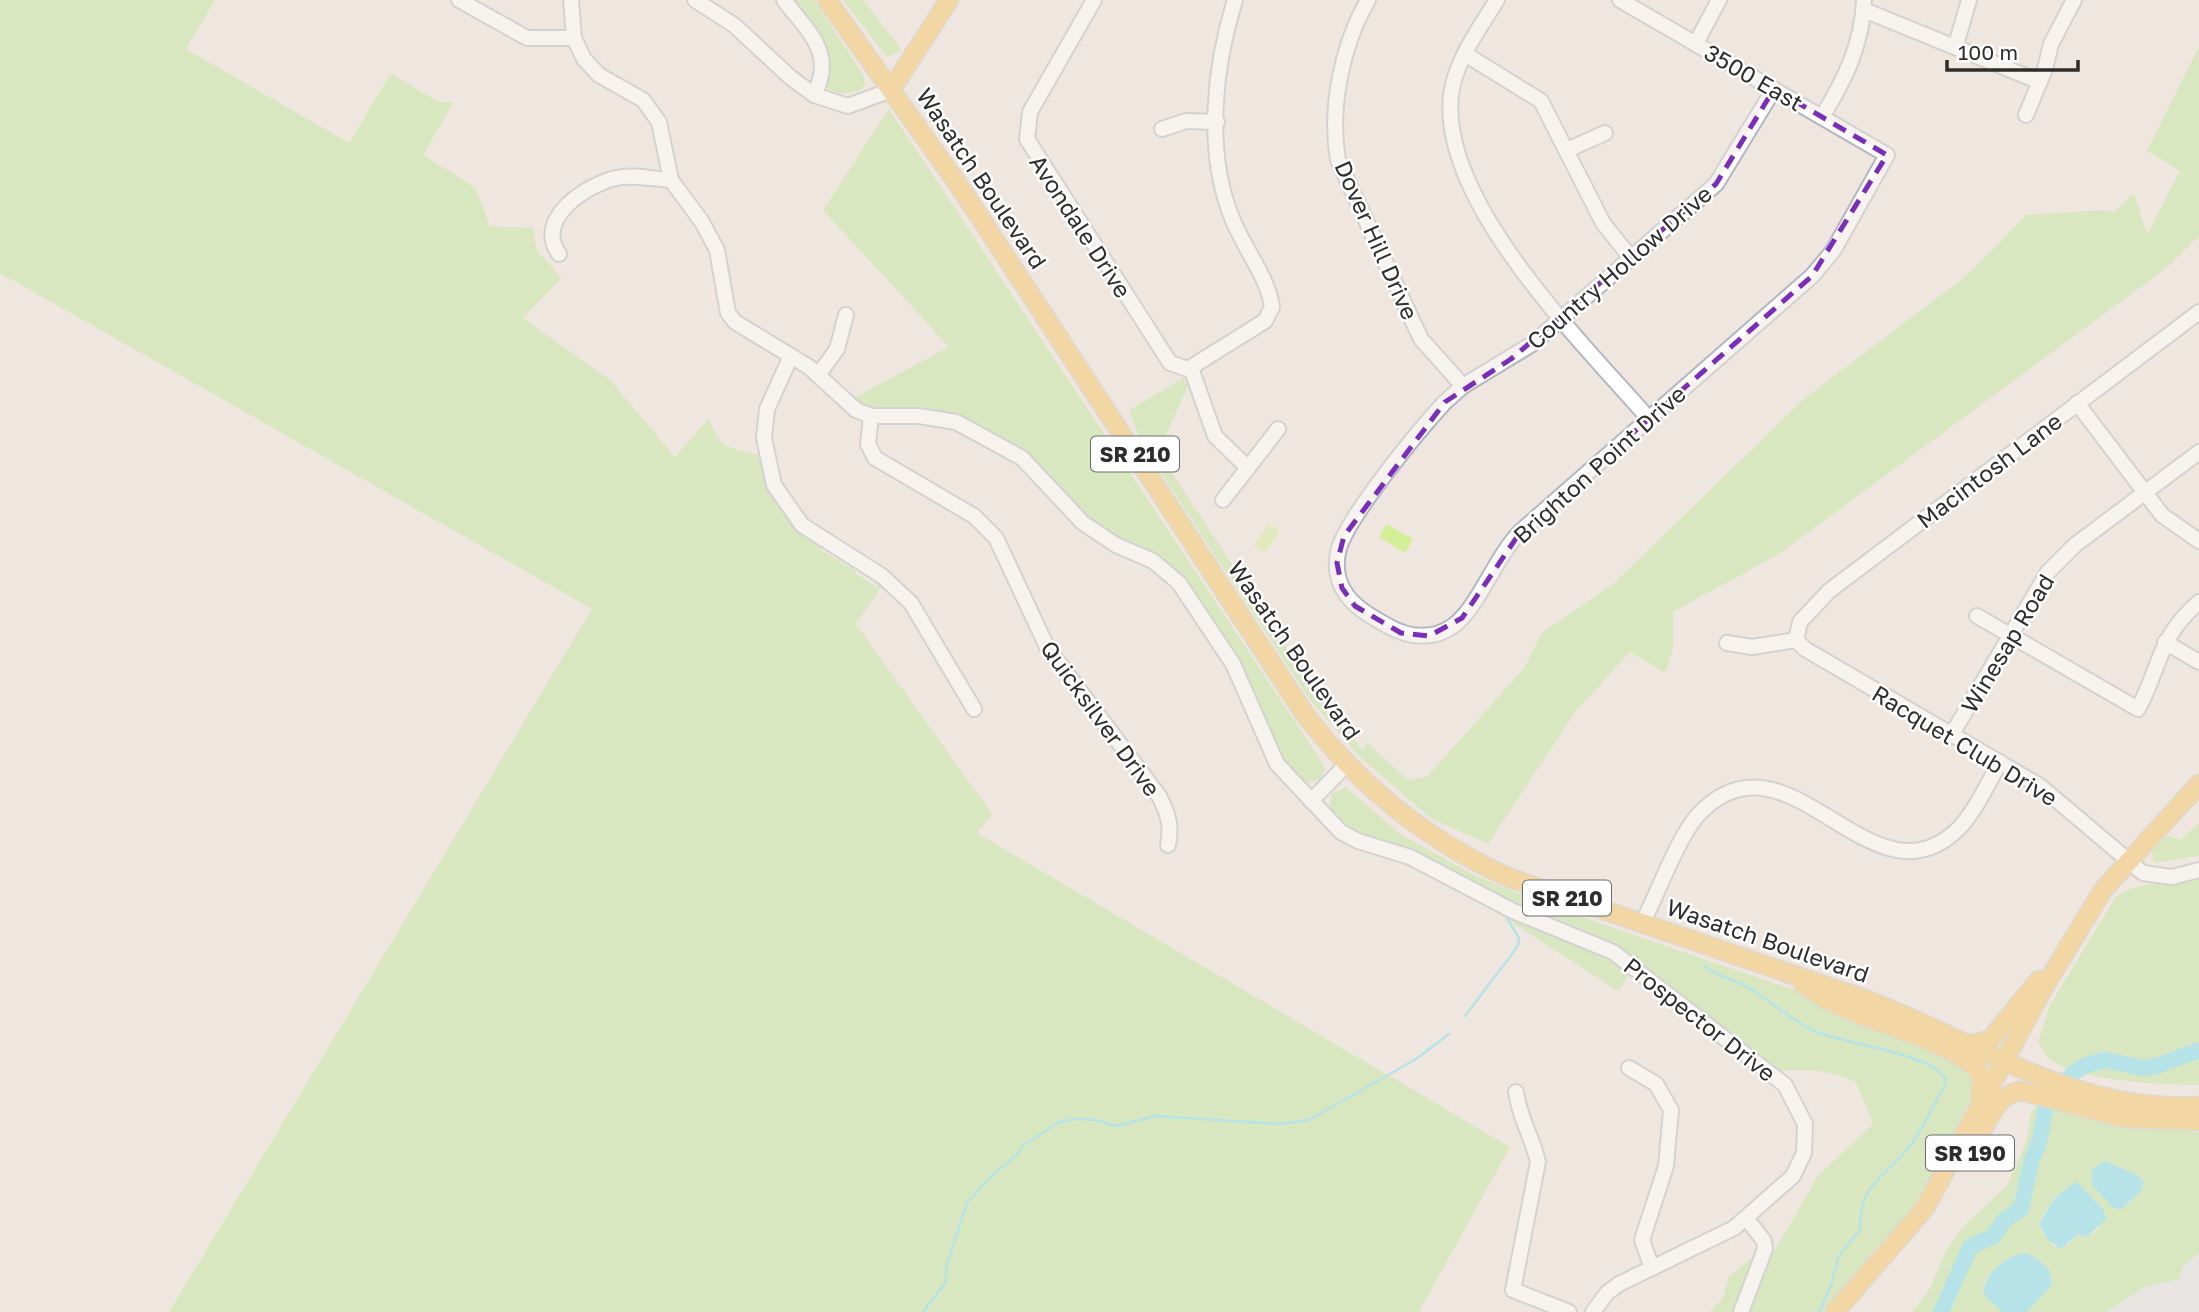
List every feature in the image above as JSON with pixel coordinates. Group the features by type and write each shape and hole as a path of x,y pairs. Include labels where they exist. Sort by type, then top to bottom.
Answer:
{"main road":[{"name":"Wasatch Boulevard","path":"827,0 962,190 1304,713 1346,765 1402,815 1469,858 1537,888 1900,1013 2003,1062 2031,1084 2067,1096 2139,1104 2199,1106"},
{"path":"891,90 948,0"},
{"path":"2003,1062 2071,939 2103,890 2199,784"},
{"path":"1967,1045 1990,1040 2071,939"},
{"path":"1783,971 1832,1003 1919,1037 1977,1068 1983,1080 1978,1113"},
{"name":"SR 190","path":"1915,1223 1940,1185 2003,1062"},
{"name":"SR 190","path":"1835,1312 1955,1178 2001,1100 2031,1084"},
{"path":"2067,1096 2124,1118 2199,1121"}],"street":[{"path":"460,0 527,38 574,38"},
{"name":"Prospector Drive","path":"571,0 574,38 591,68 653,110 663,136 671,180 711,235 728,313 745,330 819,374 842,401 871,416 937,418 973,429 1031,465 1070,512 1098,535 1167,571 1190,595 1233,664 1277,764 1341,832 1358,841 1410,857 1513,911 1613,952 1785,1085 1804,1124 1804,1153 1793,1176 1747,1219 1619,1284 1607,1293 1593,1312"},
{"path":"695,0 734,24 790,77 814,94 848,106 891,90"},
{"path":"784,0 823,56 822,76 814,94"},
{"name":"Avondale Drive","path":"1094,0 1030,111 1027,139 1170,363 1186,369"},
{"path":"1235,0 1221,59 1217,163 1226,202 1270,297 1271,312 1265,321 1186,369 1215,436 1228,452 1248,468"},
{"name":"Dover Hill Drive","path":"1368,0 1353,28 1342,62 1336,141 1338,160 1421,339 1462,386"},
{"path":"1497,0 1465,54 1451,93 1451,134 1457,153 1499,240 1521,272 1649,419"},
{"name":"3500 East","path":"1620,0 1887,155"},
{"path":"1696,43 1719,0"},
{"path":"1956,45 1969,0"},
{"path":"2026,115 2040,82 2051,44 2074,0"},
{"path":"1822,117 1855,54 1863,29 1864,5 2040,82"},
{"path":"1465,54 1541,101 1603,223 1631,258"},
{"name":"Country Hollow Drive","path":"1462,386 1511,359 1562,319 1716,184 1774,89"},
{"path":"1162,130 1186,121 1217,122"},
{"path":"1567,150 1605,133"},
{"name":"Brighton Point Drive","path":"1462,386 1431,417 1395,463 1344,536 1339,549 1338,578 1348,597 1389,628 1415,636 1443,632 1462,618 1511,541 1824,265 1887,155"},
{"path":"559,254 552,237 553,226 569,203 582,193 616,178 671,180"},
{"name":"Macintosh Lane","path":"1796,640 1800,622 1829,591 2199,312"},
{"path":"819,374 836,349 846,315"},
{"path":"791,356 767,409 764,438 774,485 802,524 882,576 912,603 974,709"},
{"path":"2077,403 2169,521 2199,541"},
{"name":"Quicksilver Drive","path":"871,416 868,444 876,458 974,516 996,538 1054,657 1159,796 1168,815 1171,832 1168,845"},
{"path":"1223,500 1278,429"},
{"name":"Winesap Road","path":"1952,734 2038,585 2061,557 2199,452"},
{"path":"1977,616 2138,709 2165,642 2185,614 2199,602"},
{"path":"1727,643 1752,647 1796,640"},
{"name":"Racquet Club Drive","path":"1796,640 1805,649 2055,797 2143,873 2157,876 2199,870"},
{"path":"2165,642 2199,662"},
{"path":"1642,924 1697,817 1728,793 1760,787 1777,789 1800,799 1871,844 1901,850 1919,849 1935,844 1961,826 2000,762"},
{"path":"1311,801 1346,765"},
{"path":"1629,1068 1656,1084 1671,1110 1666,1166 1642,1240 1652,1268"},
{"path":"1516,1092 1520,1118 1538,1162 1513,1290 1569,1312"},
{"path":"1741,1312 1765,1249 1764,1241 1747,1219"}],"highlighted area":[{"path":"1774,89 1887,155 1812,276 1521,531 1462,618 1429,636 1401,633 1355,606 1342,588 1337,563 1344,536 1445,402 1511,359 1716,184"}],"shaded area":[{"path":"2199,1240 2199,1312 2096,1312"}],"green space":[{"path":"0,0 215,0 186,49 349,143 391,73 438,102 454,102 423,155 475,187 490,226 533,228 537,251 562,278 523,318 610,380 675,457 709,418 717,436 727,446 760,455 775,495 800,529 823,547 821,550 853,569 857,568 856,574 876,587 880,581 884,583 856,624 992,814 977,833 1510,1147 1419,1312 169,1312 592,609 0,273"},
{"path":"789,0 814,0 864,76 865,86 844,94 824,86 828,70"},
{"path":"843,0 863,0 902,50 887,57"},
{"path":"2199,46 2199,236 2169,266 1779,554 1673,612 1673,648 1665,673 1630,652 1577,710 1488,844 1431,818 1361,758 1310,700 1142,444 1129,410 1183,378 1188,386 1158,452 1325,705 1363,750 1367,742 1408,780 1427,777 1524,668 1542,633 1613,584 1805,398 1966,276 2026,215 2105,210 2114,212 2134,193 2147,235 2180,171 2147,151"},
{"path":"889,109 1325,767 1321,779 1304,783 1284,765 1223,637 1199,600 1171,567 1150,552 1096,527 1032,457 974,423 952,415 871,409 850,400 949,347 823,210"},
{"path":"1268,523 1280,531 1265,553 1254,546"},
{"path":"1386,524 1413,539 1405,553 1379,537"},
{"path":"1346,787 1400,834 1474,875 1547,905 1797,991 1965,1065 1977,1086 1933,1179 1900,1227 1824,1312 1750,1312 1772,1255 1818,1176 1873,1124 1856,1082 1820,1071 1782,1071 1623,949 1514,903 1429,858 1352,829 1329,810 1332,793"},
{"path":"2199,823 2199,856 2154,863 2151,852 2162,838 2169,836 2180,840"},
{"path":"2199,875 2199,1085 2096,1076 2075,1071 2046,1056 2038,1042 2050,1005 2115,898 2144,885 2178,881"},
{"path":"1474,898 1604,953 1631,972 1618,991"},
{"path":"2040,1102 2113,1124 2199,1132 2199,1253 2182,1267 2179,1279 2145,1287 2106,1312 2027,1312 2051,1286 2052,1278 2008,1258 1992,1272 1984,1284 1987,1296 2002,1312 1912,1312 1928,1292 1947,1249 1963,1227 2007,1185 2026,1143 2031,1112","holes":["2105,1161 2137,1175 2144,1182 2142,1190 2122,1209","2054,1199 2099,1227 2094,1233 2079,1234 2066,1246 2054,1247 2040,1229 2042,1217"]},
{"path":"1757,1254 1733,1312 1709,1312 1723,1298 1729,1276"}],"water":[{"path":"2105,1161 2137,1175 2144,1182 2142,1190 2122,1209 2113,1208 2092,1185 2092,1169"},
{"path":"2076,1181 2104,1210 2106,1219 2087,1237 2078,1234 2061,1249 2049,1241 2039,1224 2054,1199"},
{"path":"2026,1253 2045,1265 2051,1286 2027,1312 2002,1312 1984,1295 1987,1280 2004,1262"}],"waterway":[{"path":"1465,1016 1518,946 1519,938 1507,918"},
{"path":"1704,966 1747,987 1815,1031 1921,1061 1945,1078 1945,1085 1917,1136 1870,1189 1864,1200 1860,1230 1838,1257 1831,1286 1819,1312"},
{"path":"923,1312 945,1283 947,1265 967,1203 990,1177 1016,1156 1022,1146 1058,1123 1073,1119 1098,1120 1115,1126 1156,1116 1280,1124 1309,1120 1416,1059 1449,1034"},
{"path":"1941,1312 1970,1247 1994,1236 2004,1220 2021,1209 2046,1106 2073,1073 2086,1065 2105,1060 2143,1068 2157,1066 2199,1050"}]}
